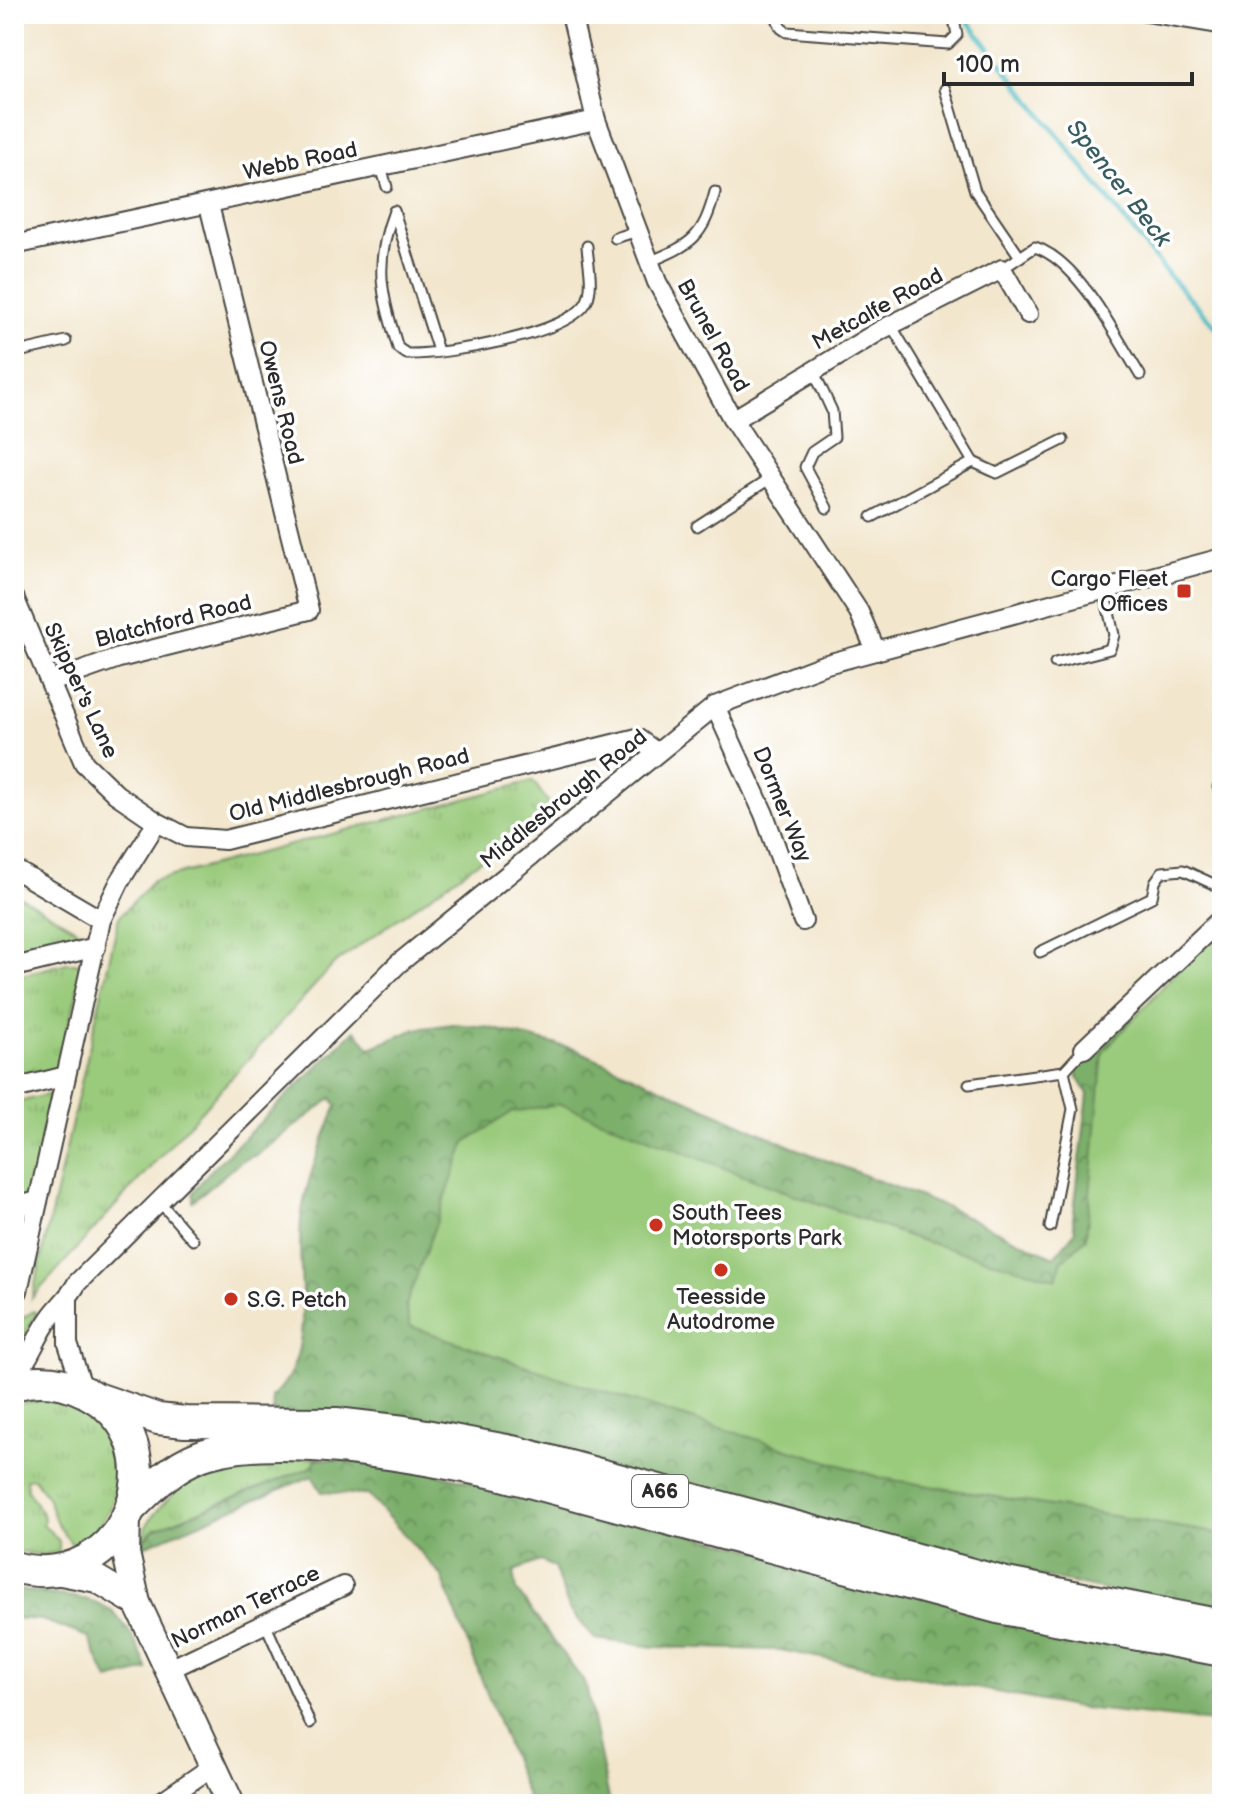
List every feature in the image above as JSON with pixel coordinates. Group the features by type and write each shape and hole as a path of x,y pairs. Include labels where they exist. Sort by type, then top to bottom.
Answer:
{"highway":[{"name":"A66","path":"14,1385 48,1381 158,1419 336,1423 462,1440 517,1452 992,1580 1222,1625"},
{"path":"89,1394 113,1413 131,1446 137,1483 129,1513"},
{"name":"A66","path":"14,1567 29,1571 56,1571 98,1553 129,1513 170,1472 200,1456 238,1447 352,1449 427,1459 499,1474 998,1608 1222,1651"}],"main road":[{"path":"129,1513 126,1553 137,1603 231,1804"},
{"path":"56,1571 97,1579 137,1603"}],"street":[{"name":"Brunel Road","path":"571,14 596,120 649,262 733,420 859,612 876,651"},
{"name":"Webb Road","path":"14,245 596,120"},
{"name":"Owens Road","path":"209,205 309,610"},
{"path":"1002,269 1028,314"},
{"name":"Metcalfe Road","path":"733,420 891,325 1002,269"},
{"name":"Middlesbrough Road","path":"14,1378 30,1356 50,1317 68,1300 77,1283 336,1022 398,964 715,706 823,665 1222,558"},
{"name":"Skipper's Lane","path":"14,597 84,763 116,794 157,822"},
{"name":"Blatchford Road","path":"51,682 119,658 309,610"},
{"name":"Dormer Way","path":"715,706 764,814 803,921"},
{"name":"Old Middlesbrough Road","path":"157,822 186,837 225,840 637,738 656,752"},
{"path":"18,1291 101,920 120,881 157,822"},
{"path":"14,869 101,920"},
{"path":"1084,1049 1222,918"},
{"path":"14,967 96,947"},
{"path":"14,1089 66,1076"},
{"path":"14,1207 38,1201"},
{"path":"68,1300 68,1344 89,1394"},
{"name":"Norman Terrace","path":"168,1670 343,1586"},
{"path":"158,1804 213,1766"}],"lane":[{"path":"775,14 781,28 787,32 948,44 957,35 953,14"},
{"path":"1132,14 1222,29"},
{"path":"945,89 975,191 1020,257"},
{"path":"381,167 387,187"},
{"path":"649,262 675,252 706,227 715,192"},
{"path":"438,351 394,211 380,257 379,284 398,348 407,354 438,351 522,337 576,315 586,302 590,287 587,246"},
{"path":"615,238 638,231"},
{"path":"1002,269 1035,247 1049,252 1064,265 1140,375"},
{"path":"891,325 973,462 997,473 1063,440"},
{"path":"14,353 66,341"},
{"path":"813,370 832,411 834,437 812,452 805,467 827,508"},
{"path":"872,517 973,462"},
{"path":"697,526 771,478"},
{"path":"1055,663 1110,649 1114,635 1104,590"},
{"path":"1040,952 1152,897 1155,882 1162,872 1183,870 1222,888"},
{"path":"969,1084 1064,1071 1084,1049"},
{"path":"1050,1227 1073,1109 1064,1071"},
{"path":"158,1200 193,1240"},
{"path":"265,1623 310,1723"}],"green space":[{"path":"533,781 553,809 334,964 32,1298 119,917 153,881"},
{"path":"14,893 83,933 83,940 14,956"},
{"name":"South Tees Motorsports Park","path":"1222,922 1222,1534 882,1478 573,1382 410,1326 406,1305 466,1142 512,1112 561,1104 916,1239 1056,1279 1062,1261 1086,1238 1103,1052"},
{"path":"76,963 83,968 57,1075 14,1085 14,977"},
{"path":"1127,1019 1147,1020 1086,1238 1062,1261 1056,1280 916,1239 765,1184 406,1305 410,1326 573,1382 882,1478 1222,1534 1222,1615 273,1412 272,1397 287,1380 301,1337 301,1219 311,1175 337,1106 332,1098 258,1154 241,1161 193,1201 193,1192 209,1172 355,1030 370,1048 416,1029 453,1024 486,1027 575,1049 790,1146 948,1208 1054,1257 1075,1232 1073,1219 1088,1094 1077,1075 1077,1064"},
{"path":"51,1094 30,1198 14,1202 14,1103"},
{"path":"561,1104 466,1142 512,1112"},
{"path":"34,1311 37,1313 20,1344 14,1340 14,1323"},
{"path":"46,1399 73,1409 94,1423 108,1442 116,1462 117,1485 110,1507 96,1528 74,1547 57,1524 48,1499 34,1478 26,1479 27,1489 44,1517 43,1524 59,1541 59,1552 39,1555 14,1550 14,1404"},
{"path":"244,1456 317,1458 313,1467 144,1539 142,1547 147,1525 173,1494 170,1487 205,1466"},
{"path":"317,1458 407,1467 1222,1661 1222,1723 1073,1707 780,1650 656,1647 595,1639 569,1609 554,1567 540,1561 514,1571 517,1591 586,1685 610,1804 530,1804 441,1575 368,1495 322,1492 312,1476 142,1547 144,1539 154,1529 312,1467"},
{"path":"14,1589 81,1598 111,1611 123,1623 148,1670 108,1680 88,1637 42,1620 14,1618"}],"waterway":[{"name":"Spencer Beck","path":"962,14 1170,277 1222,333"}],"place":[{"name":"Cargo Fleet Offices","path":"1184,591"},
{"name":"South Tees Motorsports Park","path":"656,1225"},
{"name":"Teesside Autodrome","path":"721,1270"},
{"name":"S.G. Petch","path":"231,1299"}]}
